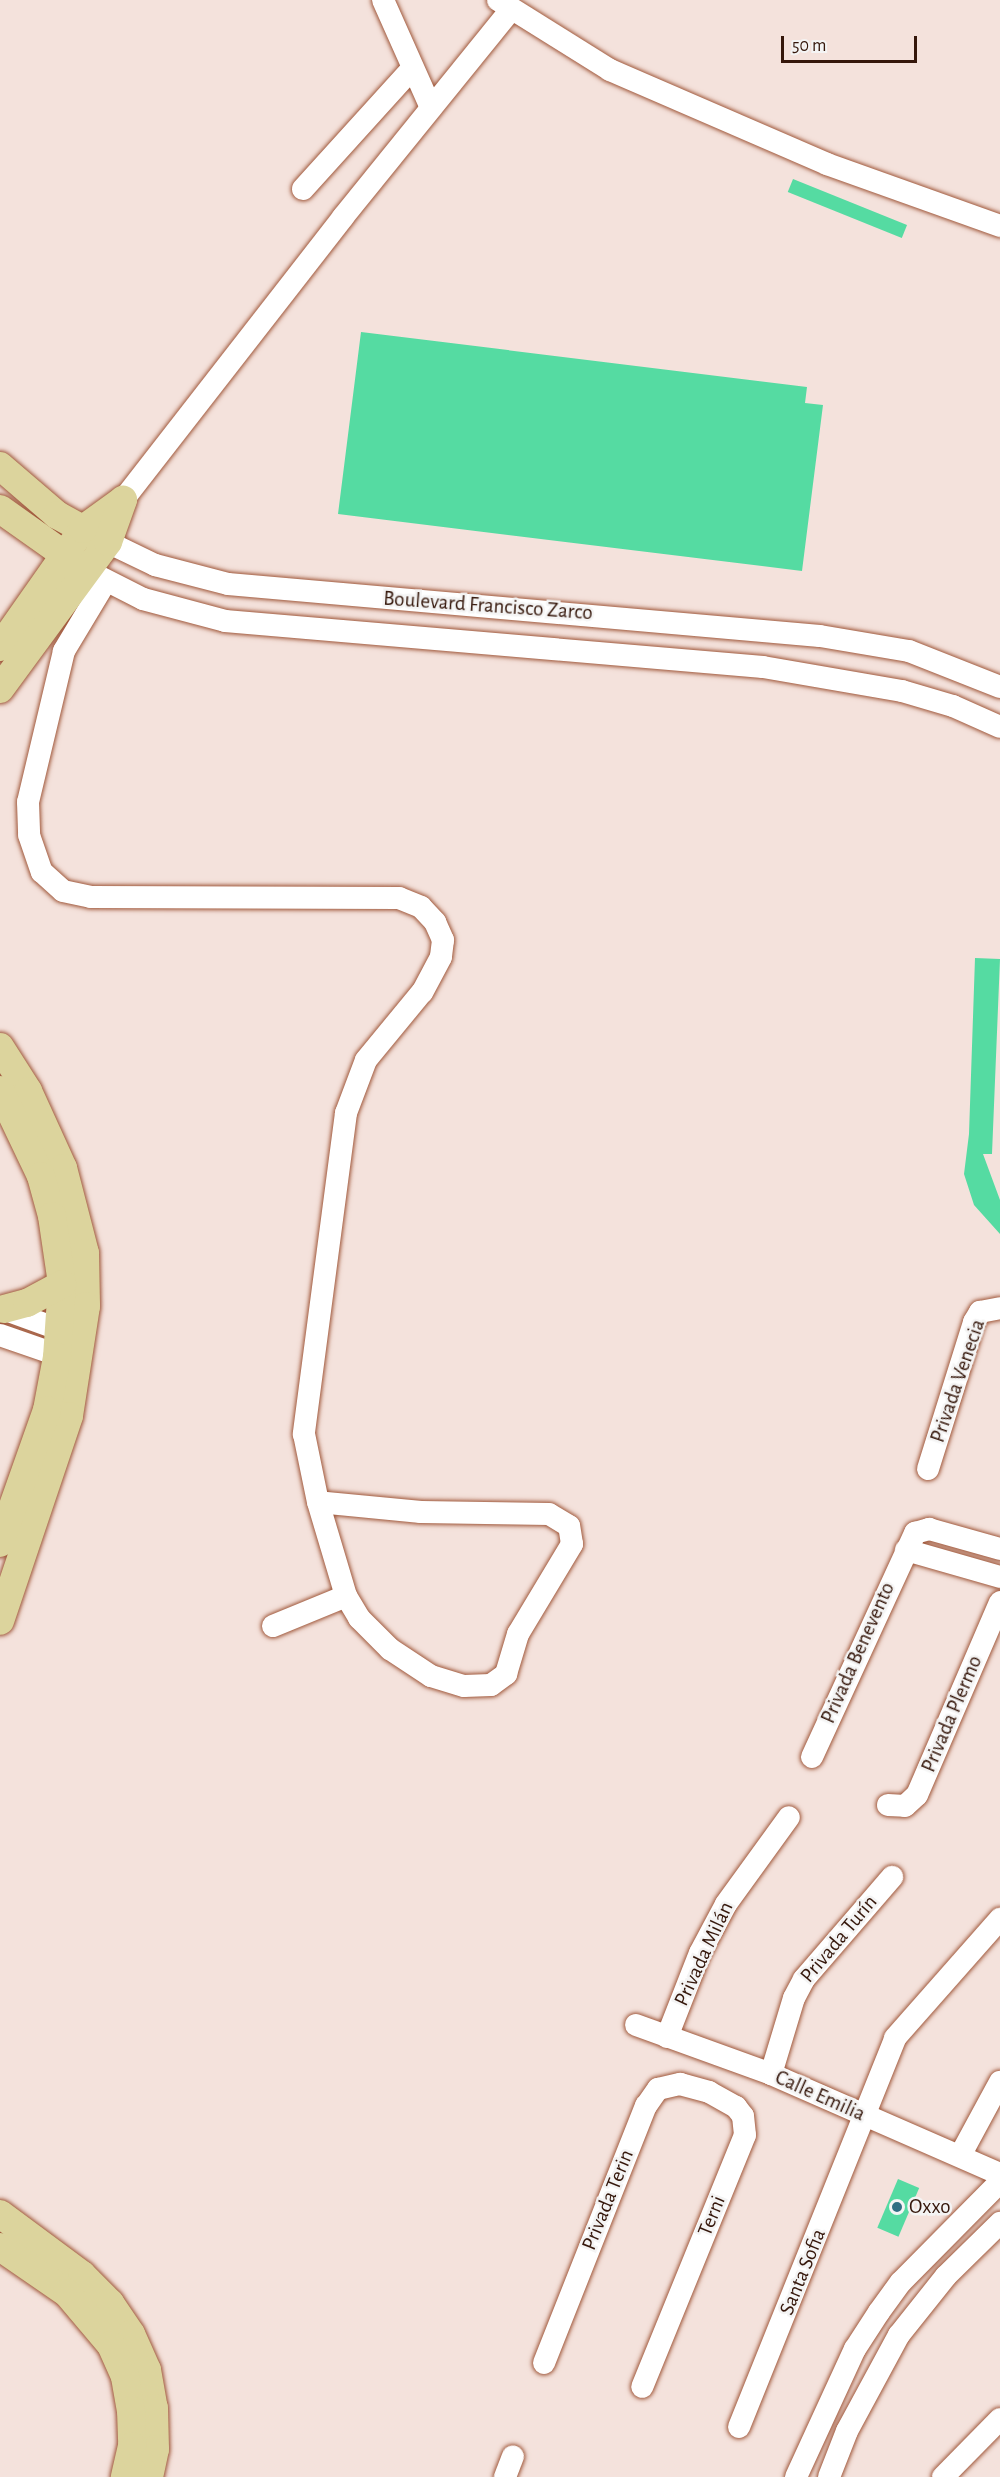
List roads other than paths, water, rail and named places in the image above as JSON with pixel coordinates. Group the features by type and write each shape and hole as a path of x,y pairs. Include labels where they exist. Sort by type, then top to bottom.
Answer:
{"main road":[{"name":"Boulevard Francisco Zarco","path":"0,466 57,515 96,536"},
{"path":"0,647 65,555 96,536 123,500"},
{"name":"Boulevard Francisco Zarco","path":"0,509 97,576"},
{"path":"0,689 97,576 96,536"},
{"path":"0,1047 47,1129 75,1210 85,1253 70,1347 0,1543"},
{"path":"0,1090 41,1176 52,1216 70,1347 69,1416 0,1621"},
{"path":"1,1317 62,1284"},
{"path":"0,2214 82,2275 110,2303 131,2334 147,2370 154,2408 155,2449 149,2477"},
{"path":"0,2247 67,2293 111,2346 125,2377 131,2410 132,2446 125,2477"}],"street":[{"path":"384,0 411,70 431,108"},
{"path":"123,500 431,108 504,5 610,70 827,164 1000,226"},
{"path":"303,189 411,70"},
{"name":"Boulevard Francisco Zarco","path":"96,536 155,565 228,584 820,636 909,651 1000,687"},
{"path":"97,576 64,651 28,802 29,835 42,872 63,891 91,897 399,898 421,907 435,922 443,940 441,957 422,992 366,1060 346,1113 304,1434 318,1502 346,1596 359,1618 390,1649 431,1676 464,1686 491,1685 506,1674 518,1634 568,1555 573,1535 569,1526 549,1514 421,1512 318,1502"},
{"name":"Boulevard Francisco Zarco","path":"97,576 143,599 225,621 763,667 902,691 953,706 1000,727"},
{"name":"Privada Venecia","path":"928,1469 974,1322 980,1312 1000,1308"},
{"path":"1,1317 70,1347"},
{"name":"Privada Benevento","path":"812,1757 915,1533 923,1529 1000,1549"},
{"path":"906,1550 1000,1577"},
{"path":"273,1626 346,1596"},
{"name":"Privada Plermo","path":"888,1805 905,1806 917,1795 1000,1602"},
{"name":"Privada Milán","path":"667,2037 700,1953 726,1904 789,1817"},
{"name":"Privada Turín","path":"771,2074 794,1998 804,1979 892,1877"},
{"name":"Santa Sofia","path":"739,2427 866,2116 895,2038 1000,1919"},
{"name":"Calle Emilia","path":"636,2025 771,2074 866,2116 961,2154 1000,2174"},
{"path":"709,2092 722,2058"},
{"path":"961,2154 1000,2082"},
{"name":"Privada Terin","path":"544,2362 651,2096 658,2089 680,2084 709,2092"},
{"name":"Terni","path":"642,2387 745,2135 743,2116 709,2092"},
{"path":"796,2477 844,2370 879,2312 902,2282 1000,2182"},
{"path":"829,2477 847,2431 899,2335 946,2276 1000,2223"},
{"path":"943,2477 1000,2419"},
{"path":"505,2477 513,2456"}],"place":[{"name":"Oxxo","path":"897,2207"}]}
